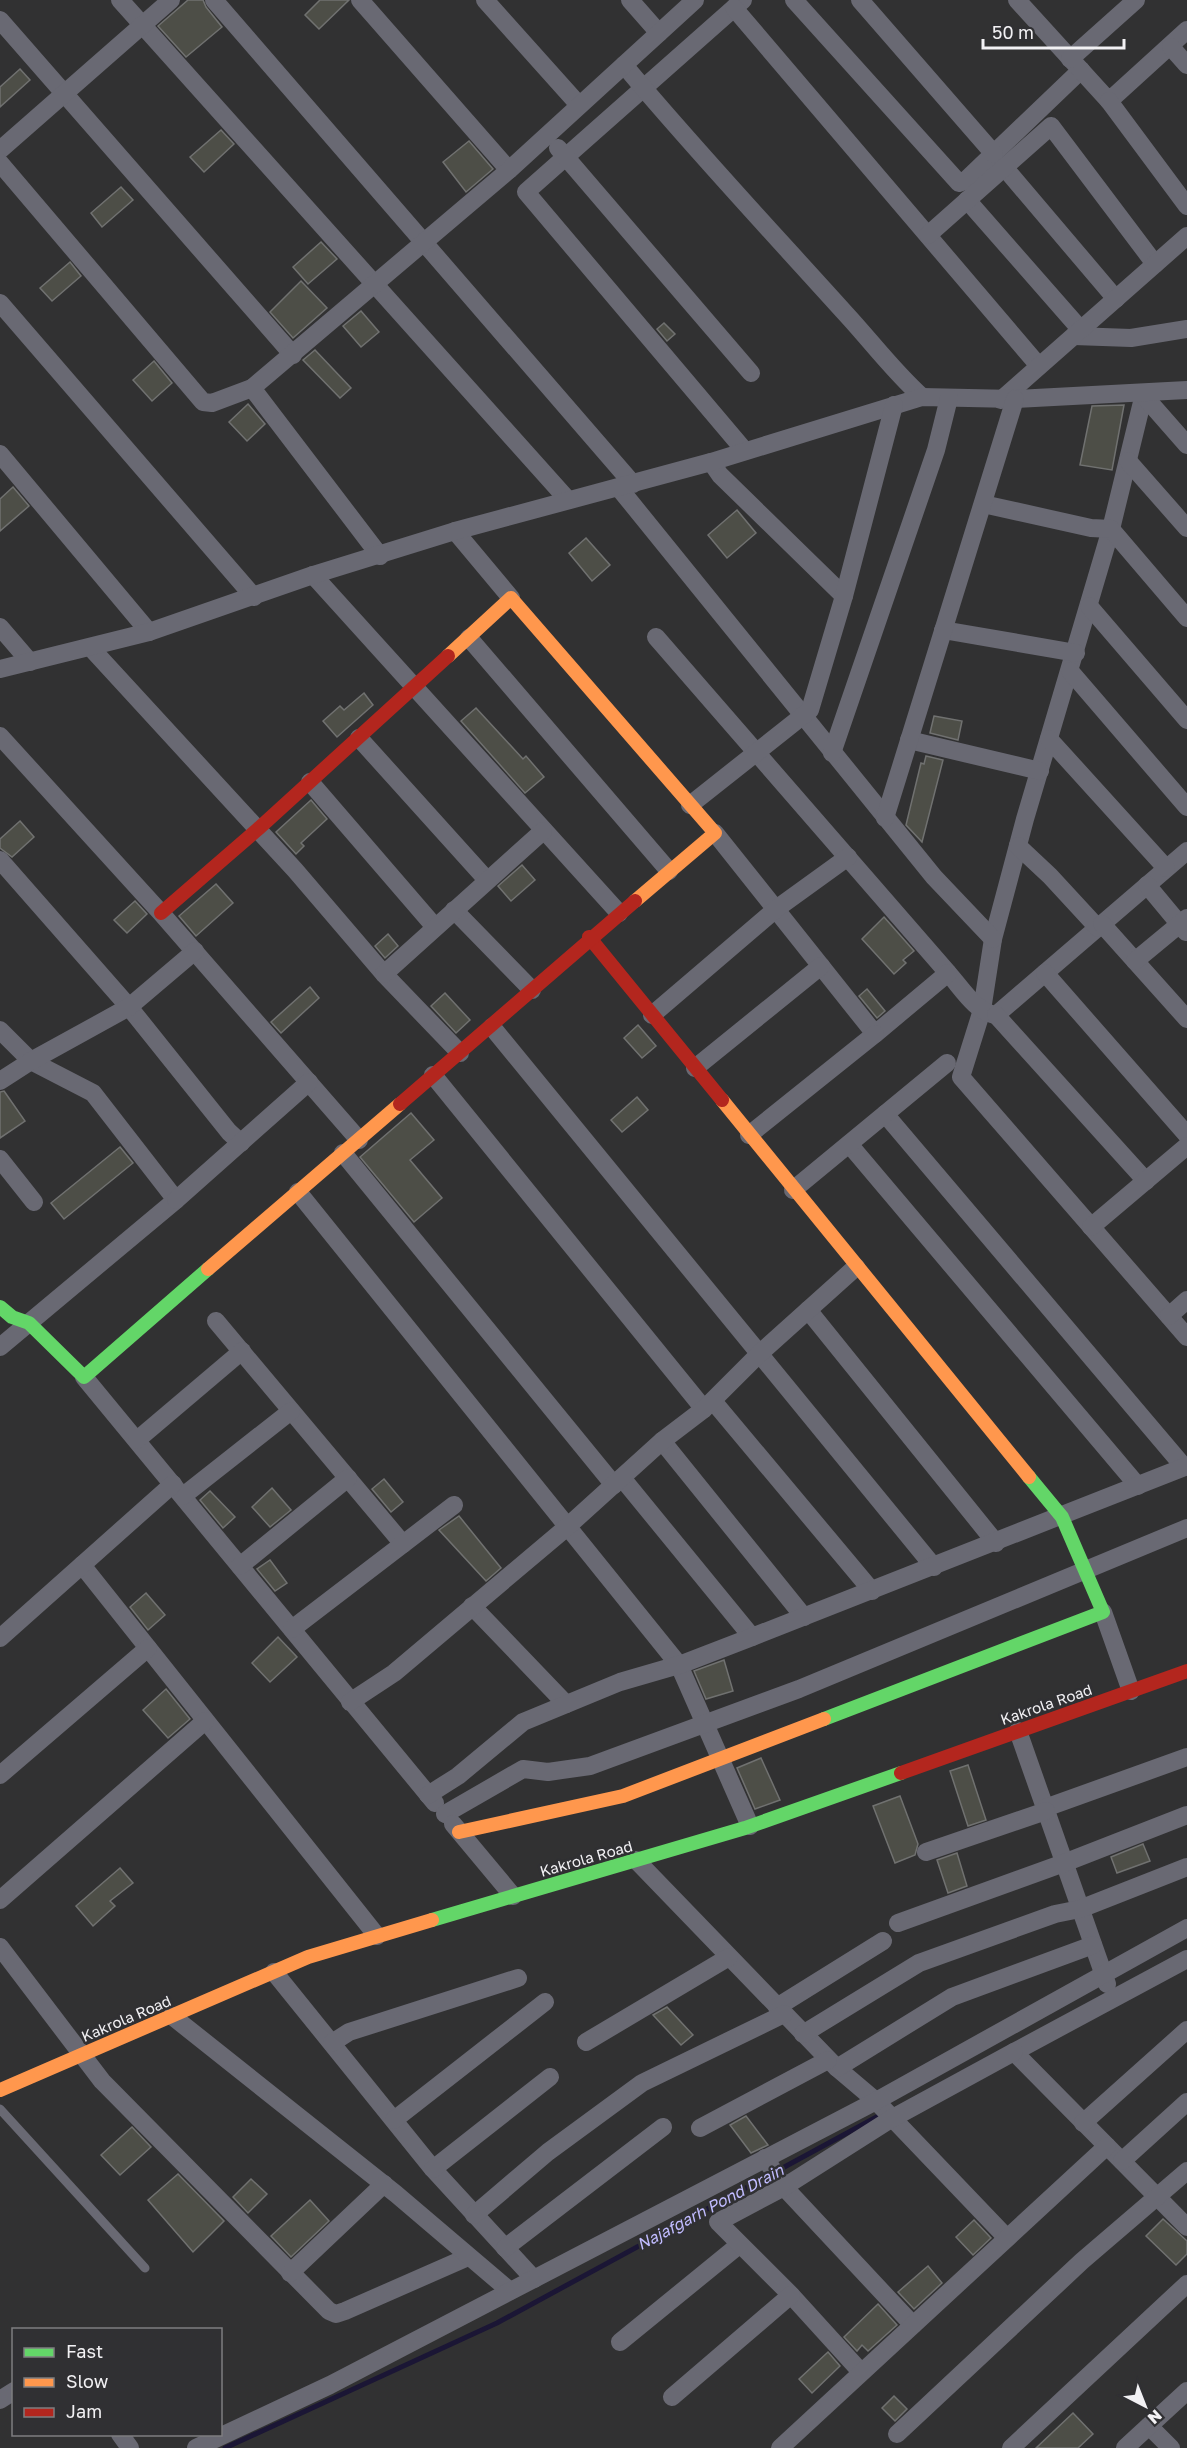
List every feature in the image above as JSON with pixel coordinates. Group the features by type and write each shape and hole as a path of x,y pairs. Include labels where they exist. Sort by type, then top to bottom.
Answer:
{"street":[{"path":"120,0 568,500"},
{"path":"0,150 171,0"},
{"path":"214,0 426,241 626,486 802,717 934,878 993,939"},
{"path":"360,0 509,170"},
{"path":"484,0 579,105"},
{"path":"630,0 659,33"},
{"path":"0,163 203,402 212,403 252,388 293,355 509,170 696,0"},
{"path":"794,0 959,183 1048,128 1055,129 1119,219 1155,264"},
{"path":"860,0 1116,298"},
{"path":"1017,0 1109,101 1187,206"},
{"path":"928,235 967,200 1075,64 1136,0"},
{"path":"745,451 527,196 529,187 739,4 928,235 1039,366"},
{"path":"0,20 293,355"},
{"path":"1109,101 1187,30"},
{"path":"1171,46 1187,65"},
{"path":"624,65 893,370 922,397"},
{"path":"547,135 751,374"},
{"path":"967,200 1077,333 1131,338 1187,329"},
{"path":"885,818 983,504 1008,400 1039,366 1187,236"},
{"path":"0,303 255,597"},
{"path":"252,388 380,556"},
{"path":"0,669 148,632 255,597 313,575 455,531 711,462 922,397 1008,400 1144,395 1187,390"},
{"path":"1144,395 1187,445"},
{"path":"1144,395 1111,529 993,939 989,1013 962,1080 1187,1337"},
{"path":"832,753 929,472 949,398"},
{"path":"690,805 802,717 811,706 844,596 894,405"},
{"path":"0,454 148,632"},
{"path":"1128,461 1187,528"},
{"path":"711,462 720,475 844,596"},
{"path":"983,504 1091,528 1111,529 1187,618"},
{"path":"455,531 715,833 875,1034"},
{"path":"313,575 619,913"},
{"path":"161,913 258,829 470,638 511,598"},
{"path":"1089,606 1187,720"},
{"path":"0,627 30,662"},
{"path":"943,630 1076,653"},
{"path":"656,637 948,974 989,1013 1146,1181"},
{"path":"470,638 669,871"},
{"path":"91,648 258,829 384,974 460,1053"},
{"path":"1070,670 1187,807"},
{"path":"0,736 195,951 359,1140"},
{"path":"359,738 487,880"},
{"path":"909,740 1040,771"},
{"path":"1049,740 1166,868"},
{"path":"309,782 435,927"},
{"path":"384,974 543,831"},
{"path":"84,1377 433,1075 492,1028 590,937 715,833"},
{"path":"1018,846 1135,961 1187,1019"},
{"path":"989,1013 1045,973 1187,851"},
{"path":"652,1015 776,909 848,857"},
{"path":"0,860 129,1007 229,1132 241,1143"},
{"path":"1135,961 1185,925 1147,885"},
{"path":"454,910 532,990"},
{"path":"590,937 855,1267 1062,1517 1103,1612 1131,1691"},
{"path":"0,1081 31,1061 129,1007 195,951"},
{"path":"695,1068 821,966"},
{"path":"1045,973 1187,1135"},
{"path":"749,1135 948,974"},
{"path":"492,1028 934,1566"},
{"path":"0,1030 31,1061 93,1093 176,1200"},
{"path":"793,1190 947,1063"},
{"path":"433,1075 708,1405 872,1591"},
{"path":"0,1347 176,1200 309,1082"},
{"path":"428,1795 458,1776 523,1722 620,1682 679,1665 872,1591 1185,1466 885,1114"},
{"path":"849,1144 1138,1486"},
{"path":"1091,1227 1187,1146"},
{"path":"343,1153 752,1637"},
{"path":"0,1159 34,1202"},
{"path":"298,1192 679,1665 750,1826"},
{"path":"350,1702 394,1673 567,1527 662,1441 708,1405 758,1354 855,1267"},
{"path":"1169,1316 1187,1300"},
{"path":"0,1307 12,1317 29,1323 84,1377 350,1702 513,1896"},
{"path":"808,1310 996,1543"},
{"path":"216,1321 404,1544"},
{"path":"137,1440 242,1352"},
{"path":"0,1638 82,1565 178,1490 291,1411"},
{"path":"662,1441 804,1617"},
{"path":"240,1566 348,1478"},
{"path":"292,1629 454,1505"},
{"path":"445,1814 523,1769 548,1772 590,1766 798,1689 1187,1528"},
{"path":"82,1565 377,1936"},
{"path":"472,1606 566,1704"},
{"path":"459,1832 623,1796 719,1757 1103,1612"},
{"path":"0,1775 148,1648"},
{"name":"Kakrola Road","path":"0,2090 308,1957 750,1826 1187,1671"},
{"path":"0,1900 205,1721"},
{"path":"1018,1731 1108,1988"},
{"path":"926,1852 1187,1757"},
{"path":"898,1923 1064,1863 1187,1815"},
{"path":"636,1860 832,2064 884,2110 1007,2238"},
{"path":"803,2034 918,1963 1055,1914 1080,1909 1187,1867"},
{"path":"861,2372 791,2295 718,2222 775,2172 884,2110 1014,2052 1108,1988 1187,1928"},
{"path":"474,2215 548,2152 642,2083 781,2011 883,1941"},
{"path":"700,2128 832,2064 952,1997 1094,1945"},
{"path":"0,1947 84,2054 102,2081 329,2311 336,2314 468,2257"},
{"path":"586,2042 729,1957"},
{"path":"222,2436 330,2385 534,2279 775,2172 1108,1988 1187,1959"},
{"path":"274,1972 433,2169 534,2279"},
{"path":"332,2043 349,2032 518,1978"},
{"path":"394,2120 545,2002"},
{"path":"172,2016 384,2184 510,2291"},
{"path":"1083,2122 1187,2030"},
{"path":"1014,2052 1187,2228"},
{"path":"433,2169 550,2077"},
{"path":"1122,2161 1187,2102"},
{"path":"505,2248 663,2127"},
{"path":"780,2448 1107,2146"},
{"path":"897,2434 1082,2261 1187,2171"},
{"path":"775,2172 913,2325"},
{"path":"290,2273 384,2184"},
{"path":"620,2342 739,2245"},
{"path":"1011,2448 1187,2284"},
{"path":"672,2397 791,2295"},
{"path":"1125,2448 1187,2391"},
{"path":"1149,2426 1171,2448"},
{"path":"196,2448 222,2436"}],"lane":[{"path":"0,2109 145,2268"}],"building":[{"path":"188,0 203,0 222,27 186,57 158,26"},
{"path":"320,0 349,0 319,29 305,15"},
{"path":"20,69 30,80 0,107 0,87"},
{"path":"221,130 234,144 204,172 190,157"},
{"path":"469,141 493,169 466,192 443,162"},
{"path":"121,187 133,200 102,227 91,213"},
{"path":"321,242 337,259 308,284 293,267"},
{"path":"70,262 81,276 52,301 40,288"},
{"path":"301,281 327,308 293,338 270,312"},
{"path":"361,311 379,332 361,347 343,326"},
{"path":"664,323 675,334 667,341 657,329"},
{"path":"315,350 351,388 340,398 303,360"},
{"path":"154,361 172,383 152,401 133,380"},
{"path":"248,404 265,424 247,441 229,422"},
{"path":"1124,405 1112,470 1080,465 1092,406"},
{"path":"13,487 29,506 0,531 0,499"},
{"path":"737,510 756,533 727,558 708,535"},
{"path":"586,538 610,565 592,581 569,553"},
{"path":"364,693 373,705 337,737 323,721 340,706 344,710"},
{"path":"476,708 523,759 526,756 544,777 525,793 461,721"},
{"path":"934,716 962,721 958,740 930,733"},
{"path":"926,756 943,760 922,842 906,825 921,763 924,764"},
{"path":"311,800 327,819 301,843 304,846 296,854 276,832"},
{"path":"20,821 34,837 12,857 0,848 0,839"},
{"path":"522,865 535,880 511,901 498,886"},
{"path":"216,884 233,903 196,936 179,916"},
{"path":"135,901 147,914 127,933 114,920"},
{"path":"884,917 914,951 903,960 906,963 894,974 862,939"},
{"path":"388,934 398,946 385,958 375,946"},
{"path":"310,987 319,998 281,1033 271,1022"},
{"path":"867,989 885,1011 877,1018 859,996"},
{"path":"445,993 470,1020 456,1033 431,1006"},
{"path":"638,1025 656,1046 642,1058 624,1038"},
{"path":"4,1091 25,1121 0,1138 0,1092"},
{"path":"637,1097 648,1110 622,1132 611,1120"},
{"path":"411,1113 434,1140 410,1160 442,1198 414,1222 360,1157"},
{"path":"120,1147 133,1163 64,1219 51,1203"},
{"path":"384,1479 403,1502 391,1512 372,1489"},
{"path":"272,1488 291,1510 270,1527 252,1507"},
{"path":"210,1491 235,1517 223,1528 200,1500"},
{"path":"459,1516 501,1568 486,1581 439,1530"},
{"path":"270,1560 287,1583 275,1591 257,1569"},
{"path":"146,1593 165,1615 148,1630 130,1607"},
{"path":"278,1637 297,1657 270,1682 252,1663"},
{"path":"724,1660 733,1691 706,1699 694,1671"},
{"path":"166,1689 190,1719 168,1738 143,1710"},
{"path":"761,1758 780,1800 755,1809 737,1768"},
{"path":"968,1765 986,1820 968,1826 950,1771"},
{"path":"900,1796 918,1844 915,1855 895,1863 873,1806"},
{"path":"1143,1844 1150,1861 1117,1873 1111,1857"},
{"path":"957,1853 967,1886 948,1893 937,1860"},
{"path":"120,1868 133,1883 110,1901 115,1906 93,1926 76,1906"},
{"path":"667,2007 693,2035 681,2045 653,2015"},
{"path":"746,2116 768,2145 751,2153 730,2125"},
{"path":"132,2127 151,2147 120,2175 101,2155"},
{"path":"178,2174 224,2221 193,2252 148,2200"},
{"path":"251,2179 267,2194 248,2213 233,2197"},
{"path":"310,2200 329,2221 291,2257 271,2236"},
{"path":"1163,2219 1187,2241 1187,2254 1176,2265 1146,2236"},
{"path":"974,2220 991,2238 973,2255 956,2237"},
{"path":"928,2266 942,2283 914,2309 898,2292"},
{"path":"878,2304 897,2325 868,2351 862,2345 857,2351 844,2337"},
{"path":"828,2352 840,2366 812,2393 799,2379"},
{"path":"894,2396 907,2409 895,2421 882,2408"},
{"path":"1073,2413 1093,2434 1078,2448 1036,2448"}],"waterway":[{"name":"Najafgarh Pond Drain","path":"225,2448 497,2323 884,2113"}],"traffic: fast":[{"path":"0,1307 12,1317 29,1323 84,1377 208,1269"},
{"path":"824,1719 1103,1612 1062,1517 1029,1477"},
{"path":"432,1920 745,1828 901,1773"}],"traffic: slow":[{"path":"448,656 511,598 715,833 635,901"},
{"path":"722,1100 1029,1477"},
{"path":"208,1269 400,1104"},
{"path":"459,1832 623,1796 824,1719"},
{"path":"0,2090 308,1957 432,1920"}],"traffic: jam":[{"path":"161,913 258,829 448,656"},
{"path":"400,1104 635,901"},
{"path":"589,937 722,1100"},
{"path":"901,1773 1187,1671"}]}
